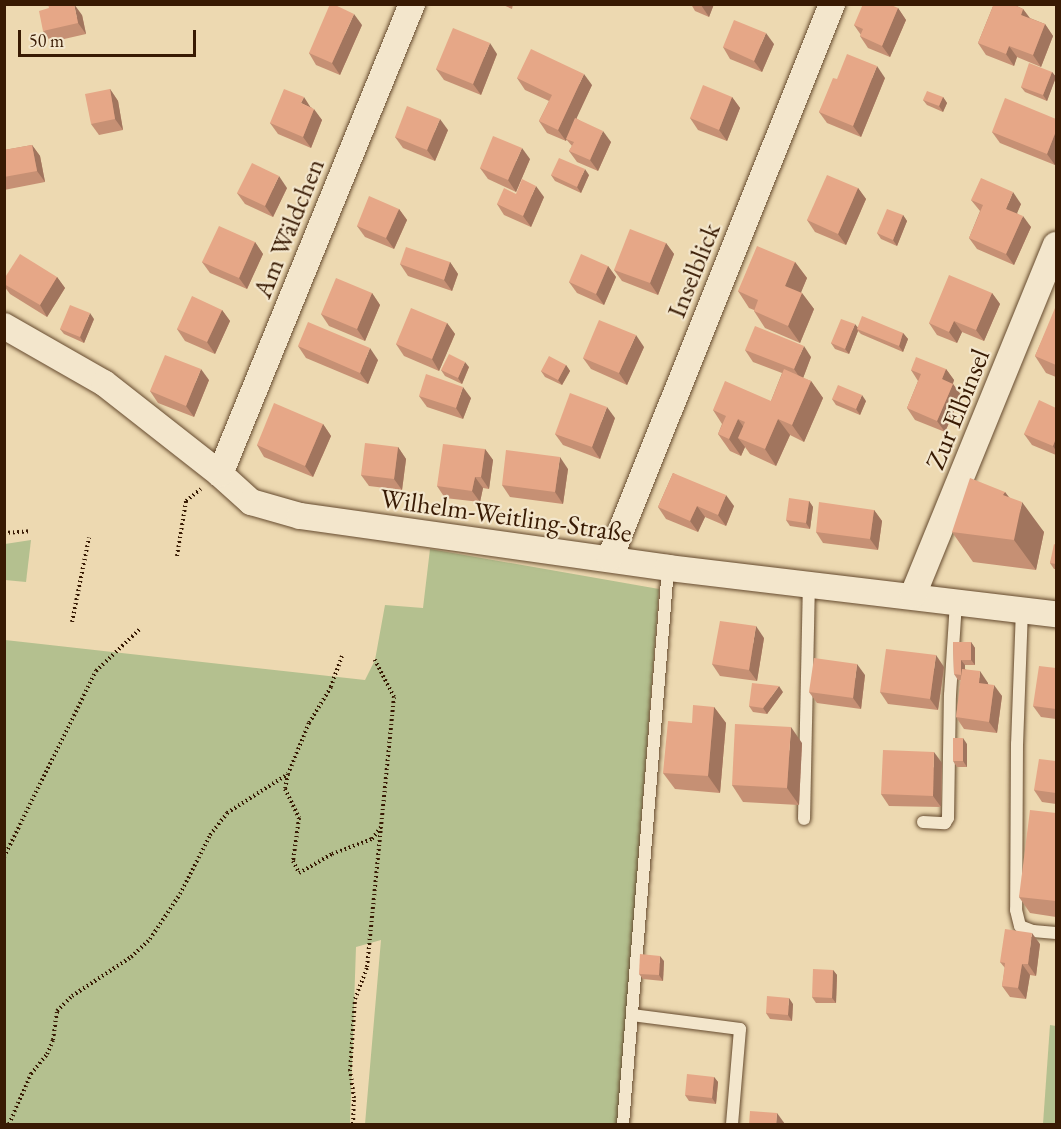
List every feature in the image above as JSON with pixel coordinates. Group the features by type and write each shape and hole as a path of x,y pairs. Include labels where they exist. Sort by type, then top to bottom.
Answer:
{"street":[{"name":"Am Wäldchen","path":"220,474 412,4"},
{"name":"Inselblick","path":"610,558 832,4"},
{"name":"Zur Elbinsel","path":"913,596 1056,245"},
{"name":"Wilhelm-Weitling-Straße","path":"4,326 104,383 220,474 251,502 300,516 668,568 1056,614"}],"lane":[{"path":"623,1125 668,568"},
{"path":"804,819 809,584"},
{"path":"923,822 945,823 948,818 950,695 956,601"},
{"path":"1022,609 1017,744 1016,910 1020,926 1033,931 1056,933"},
{"path":"632,1015 740,1029 732,1125"}],"path":[{"path":"177,556 186,501 220,474"},
{"path":"4,534 30,531"},
{"path":"72,622 89,538"},
{"path":"4,857 96,671 141,628"},
{"path":"342,656 331,687 309,723 288,774 285,789 299,818 293,854 299,873 332,854 372,839 381,826"},
{"path":"353,1125 354,1098 350,1071 355,999 367,968 394,697 375,660"},
{"path":"9,1125 31,1074 47,1054 53,1040 57,1011 72,996 131,957 150,939 180,894 210,835 227,813 288,774"}],"green space":[{"path":"31,540 26,582 5,580 5,544"},
{"path":"430,549 659,589 618,1124 365,1124 381,940 356,947 350,1124 5,1124 5,640 365,680 375,660 385,605 423,608"},
{"path":"1050,1025 1056,1026 1056,1124 1043,1124"}],"building":[{"path":"48,4 74,4 78,23 43,31 39,11 49,8"},
{"path":"330,4 354,14 332,63 309,53"},
{"path":"863,4 889,4 898,8 882,46 860,36 863,29 854,25"},
{"path":"994,4 1012,4 1023,9 1021,15 1045,24 1033,55 1009,46 1006,54 978,43"},
{"path":"734,20 766,33 754,61 723,47"},
{"path":"453,28 490,43 473,84 436,69"},
{"path":"531,49 584,74 558,130 539,121 552,95 517,78"},
{"path":"847,54 877,66 853,126 819,112 833,78 837,79"},
{"path":"1029,63 1052,72 1043,95 1021,87"},
{"path":"703,85 732,97 719,130 690,118"},
{"path":"110,89 115,119 91,124 85,94"},
{"path":"284,89 304,97 301,103 314,109 303,137 270,123"},
{"path":"927,91 943,97 939,106 923,100"},
{"path":"1005,98 1056,119 1056,131 1047,154 992,132"},
{"path":"407,106 440,119 427,150 395,137"},
{"path":"575,118 603,131 590,160 569,151 574,142 566,139"},
{"path":"493,136 522,148 508,180 480,168"},
{"path":"32,145 37,171 4,177 4,150"},
{"path":"559,158 585,169 577,187 551,175"},
{"path":"252,163 279,176 265,206 237,193"},
{"path":"827,175 858,188 838,234 807,220"},
{"path":"981,178 1013,192 1006,209 1023,216 1006,254 969,238 983,205 971,200"},
{"path":"522,179 536,186 523,216 497,204 504,188 516,194"},
{"path":"369,196 399,209 386,238 357,226"},
{"path":"887,209 903,215 893,240 877,233"},
{"path":"219,226 255,242 239,278 202,262"},
{"path":"630,229 666,243 650,283 614,270"},
{"path":"757,246 795,262 785,286 802,293 788,326 754,311 758,300 738,291"},
{"path":"406,247 450,262 444,280 400,264"},
{"path":"20,254 57,277 40,305 4,284 4,279"},
{"path":"581,254 608,266 596,294 569,282"},
{"path":"949,275 992,293 976,330 954,321 949,332 929,323"},
{"path":"336,278 372,293 357,329 321,314"},
{"path":"192,296 222,310 207,342 177,329"},
{"path":"70,305 90,313 80,337 60,329"},
{"path":"411,308 447,323 432,359 396,344"},
{"path":"1056,309 1056,365 1035,356"},
{"path":"862,316 903,333 899,346 857,329"},
{"path":"841,319 855,324 845,349 831,343"},
{"path":"599,320 636,335 619,373 583,358"},
{"path":"308,322 370,348 360,373 298,346"},
{"path":"755,326 804,346 794,369 745,350"},
{"path":"449,354 465,362 458,378 441,370"},
{"path":"165,355 201,369 186,406 150,391"},
{"path":"549,356 566,365 558,380 541,371"},
{"path":"916,357 946,369 942,379 953,384 937,421 907,408 921,374 911,370"},
{"path":"784,369 811,381 792,425 778,419 765,449 738,438 745,422 738,419 729,439 718,434 726,416 713,410 725,381 771,401"},
{"path":"426,374 463,387 456,408 419,396"},
{"path":"838,385 862,395 856,409 832,399"},
{"path":"570,393 607,407 592,447 555,434"},
{"path":"1039,400 1056,408 1056,438 1053,446 1024,434"},
{"path":"274,403 323,424 305,466 257,445"},
{"path":"365,443 398,447 394,479 361,475"},
{"path":"443,444 485,449 481,477 475,477 472,491 437,486"},
{"path":"506,450 560,457 555,492 502,485"},
{"path":"673,473 726,495 718,515 697,506 690,521 658,507"},
{"path":"970,478 1005,492 1003,495 1022,502 1014,540 952,532"},
{"path":"789,498 809,501 806,523 786,520"},
{"path":"819,502 874,510 870,539 816,532"},
{"path":"1054,544 1056,545 1056,564 1050,563"},
{"path":"720,621 756,626 749,670 712,664"},
{"path":"953,642 971,642 971,660 961,660 961,675 954,674"},
{"path":"886,649 936,655 930,699 880,692"},
{"path":"814,658 857,664 853,698 809,692"},
{"path":"1039,666 1056,668 1056,709 1033,706"},
{"path":"962,669 980,671 979,683 994,685 989,722 956,717"},
{"path":"752,683 779,686 763,708 749,706"},
{"path":"693,705 714,707 708,776 663,773 668,721 692,723"},
{"path":"735,724 791,727 787,788 732,785"},
{"path":"953,738 963,738 963,761 953,761"},
{"path":"883,750 934,752 933,796 881,794"},
{"path":"1039,759 1056,761 1056,793 1034,790"},
{"path":"1030,810 1056,813 1056,901 1019,897"},
{"path":"1005,929 1032,933 1028,964 1022,964 1018,988 1002,986 1005,963 1000,962"},
{"path":"640,954 660,956 659,975 639,974"},
{"path":"813,969 833,970 832,998 812,997"},
{"path":"767,996 789,998 788,1015 766,1013"},
{"path":"687,1074 714,1077 712,1098 685,1095"},
{"path":"750,1111 777,1113 776,1125 749,1125"}]}
